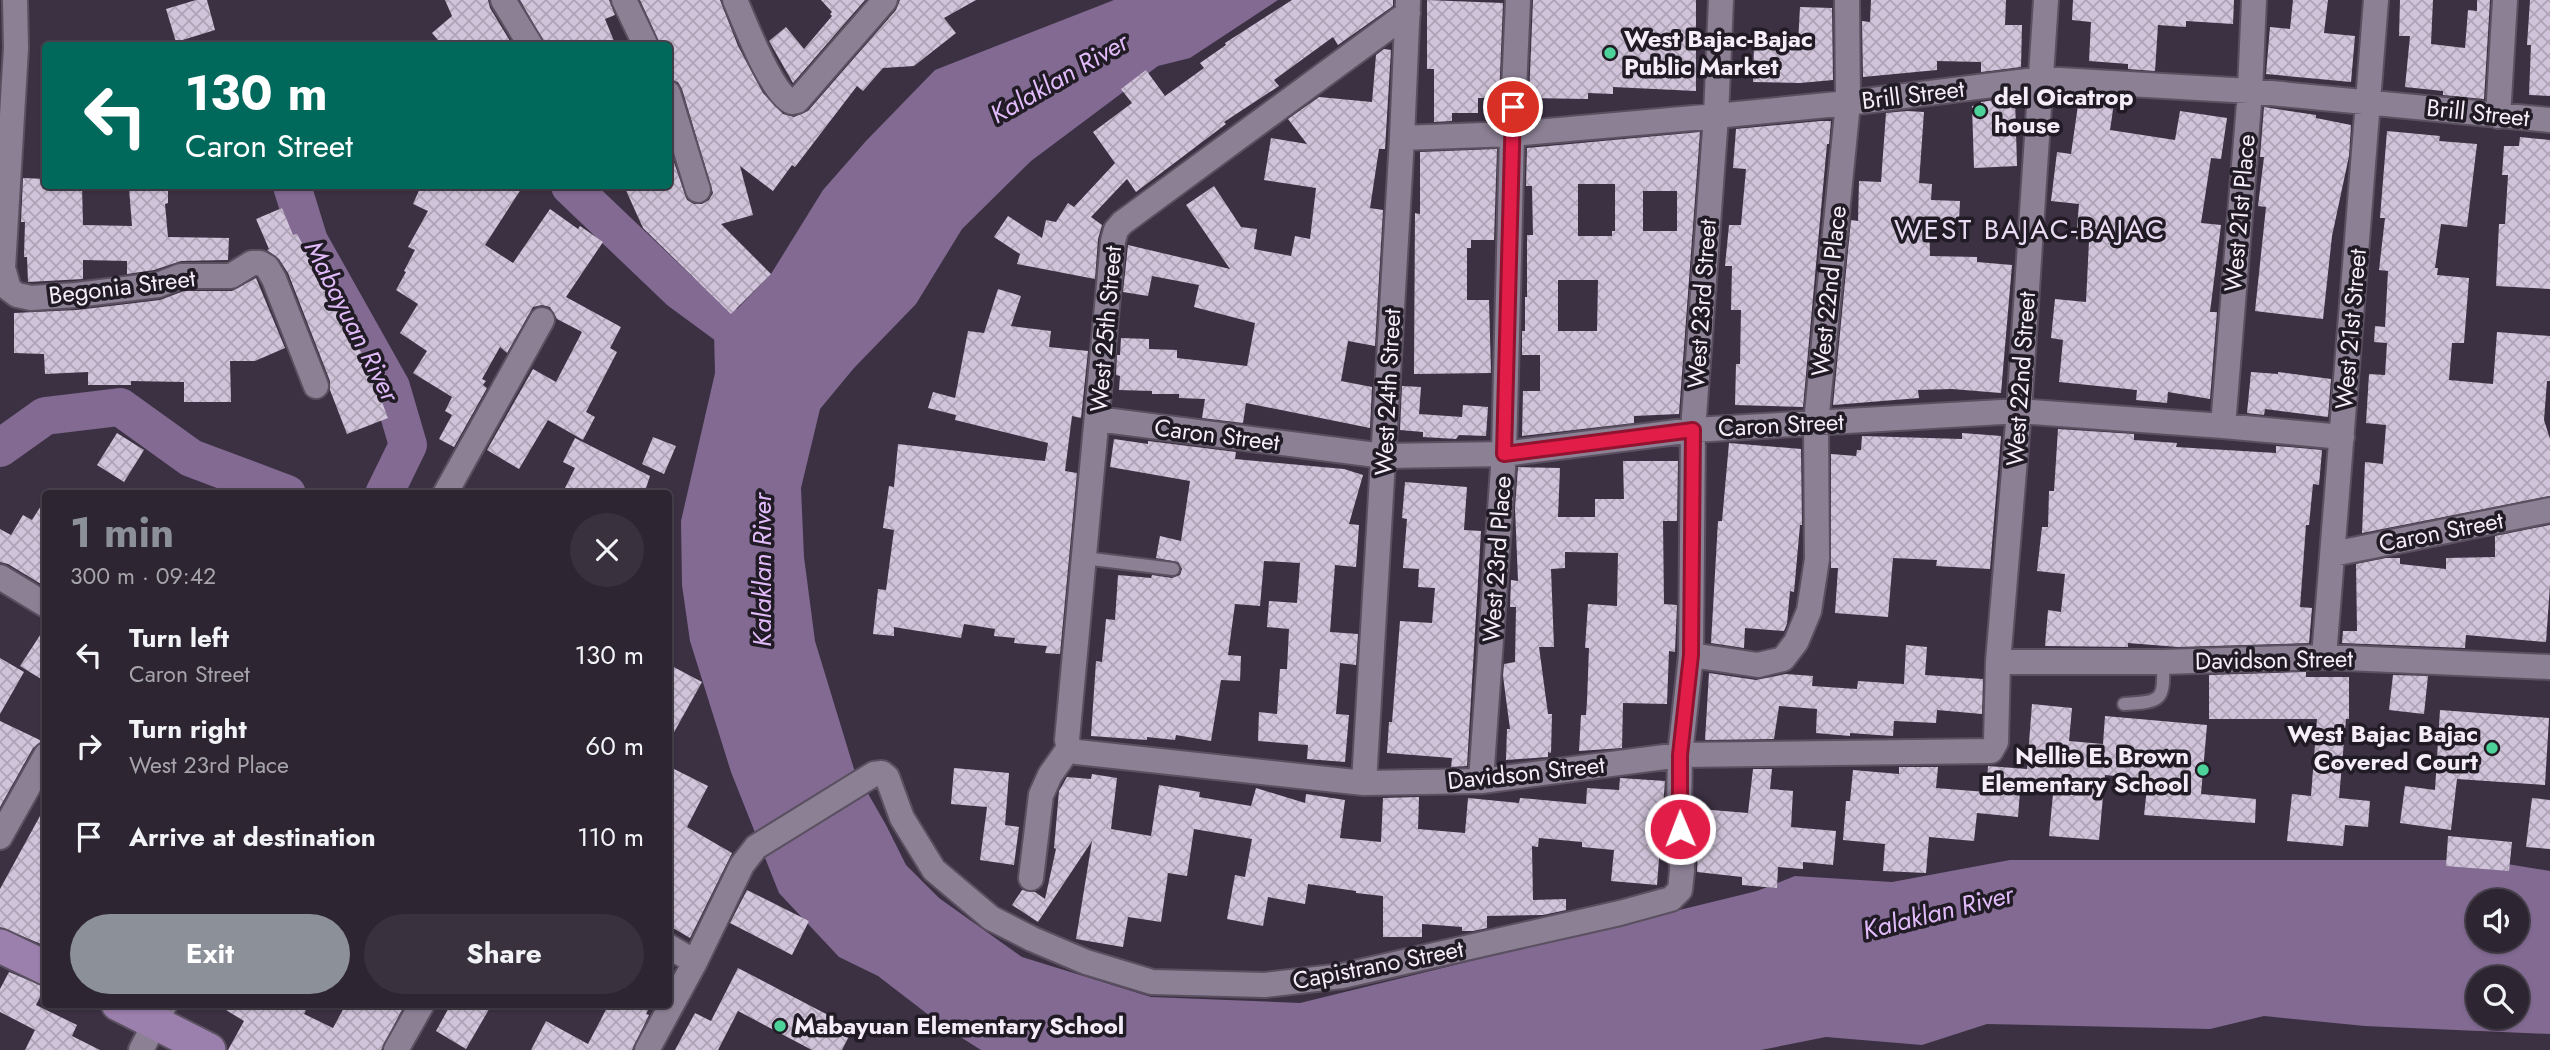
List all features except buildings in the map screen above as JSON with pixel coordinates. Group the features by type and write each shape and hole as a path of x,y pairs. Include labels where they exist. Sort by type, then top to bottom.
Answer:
{"main road":[{"path":"0,946 42,966"},
{"path":"125,1008 154,1026 209,1050"}],"street":[{"name":"Begonia Street","path":"15,0 16,48 3,268 9,289 17,295 31,298 76,295 158,285 181,276 231,276 252,263 260,263 267,267 274,279 316,386"},
{"path":"503,0 529,42"},
{"path":"624,0 644,42"},
{"path":"735,0 764,65 782,97 792,102 797,102 885,0"},
{"name":"West 23rd Place","path":"1481,781 1504,454 1518,0"},
{"name":"West 23rd Street","path":"1671,899 1680,890 1682,871 1680,755 1691,655 1693,430 1716,116 1721,0"},
{"name":"West 22nd Place","path":"1691,655 1758,664 1783,659 1796,642 1809,611 1815,572 1816,423 1848,103 1847,0"},
{"name":"West 22nd Street","path":"1984,752 1991,751 1996,742 1998,662 2019,411 2046,0"},
{"name":"West 21st Place","path":"2223,426 2250,91 2254,0"},
{"name":"West 21st Street","path":"2324,657 2376,0"},
{"path":"2498,116 2505,0"},
{"name":"West 24th Street","path":"1363,783 1408,6"},
{"name":"West 25th Street","path":"1069,748 1067,740 1116,230 1408,6"},
{"name":"Brill Street","path":"1402,138 1512,134 1716,116 2042,79 2250,91 2550,120"},
{"path":"672,106 698,190"},
{"path":"446,490 542,320"},
{"name":"Caron Street","path":"1097,419 1384,456 1504,454 1693,430 2019,411 2342,437"},
{"name":"Caron Street","path":"2333,554 2550,510"},
{"path":"0,577 42,603"},
{"name":"Davidson Street","path":"1998,662 2163,662 2324,657 2550,667"},
{"path":"1031,877 1041,794 1050,775 1069,748"},
{"name":"Davidson Street","path":"1069,748 1077,752 1363,783 1481,781 1680,755 1984,752"},
{"path":"0,837 42,762"},
{"name":"Capistrano Street","path":"695,962 749,856 874,774 881,773 887,777 902,818 934,870 991,918 1086,962 1152,982 1265,985 1342,976 1572,925 1671,899"},
{"path":"672,948 695,962 672,1004"},
{"path":"396,1050 420,1008"},
{"path":"647,1050 670,1008"}],"lane":[{"path":"1084,558 1174,569"},
{"path":"2124,704 2151,703 2159,699 2163,693 2163,662"}],"water":[{"name":"Kalaklan River","path":"1114,0 1278,0 1190,58 1158,66 1031,161 962,229 916,304 854,368 820,409 801,488 804,557 815,641 854,769 906,865 939,898 1022,957 1151,997 1300,1003 1757,891 1795,876 1892,882 2010,860 2483,860 2550,871 2550,1034 2365,1026 2264,1016 2210,1029 1987,1024 1922,1045 1826,1037 1761,1050 981,1050 943,1026 878,976 839,957 779,893 731,772 690,641 682,585 681,521 715,373 714,333 771,274 823,190 935,70"}],"waterway":[{"name":"Mabayuan River","path":"293,189 309,241 391,387 408,445 386,490"},
{"name":"Mabayuan River","path":"573,189 680,291 767,355"},
{"name":"Mabayuan River","path":"0,448 45,416 120,407 191,458 276,490"}],"place":[{"name":"West Bajac-Bajac Public Market","path":"1610,53"},
{"name":"del Oicatrop house","path":"1980,111"},
{"name":"West Bajac Bajac Covered Court","path":"2492,748"},
{"name":"Nellie E. Brown Elementary School","path":"2203,770"},
{"name":"Mabayuan Elementary School","path":"780,1026"}],"district":[{"name":"WEST BAJAC-BAJAC","path":"2030,229"}],"route":[{"path":"1513,107 1504,454 1693,430 1691,655 1680,755 1680,829"}]}
